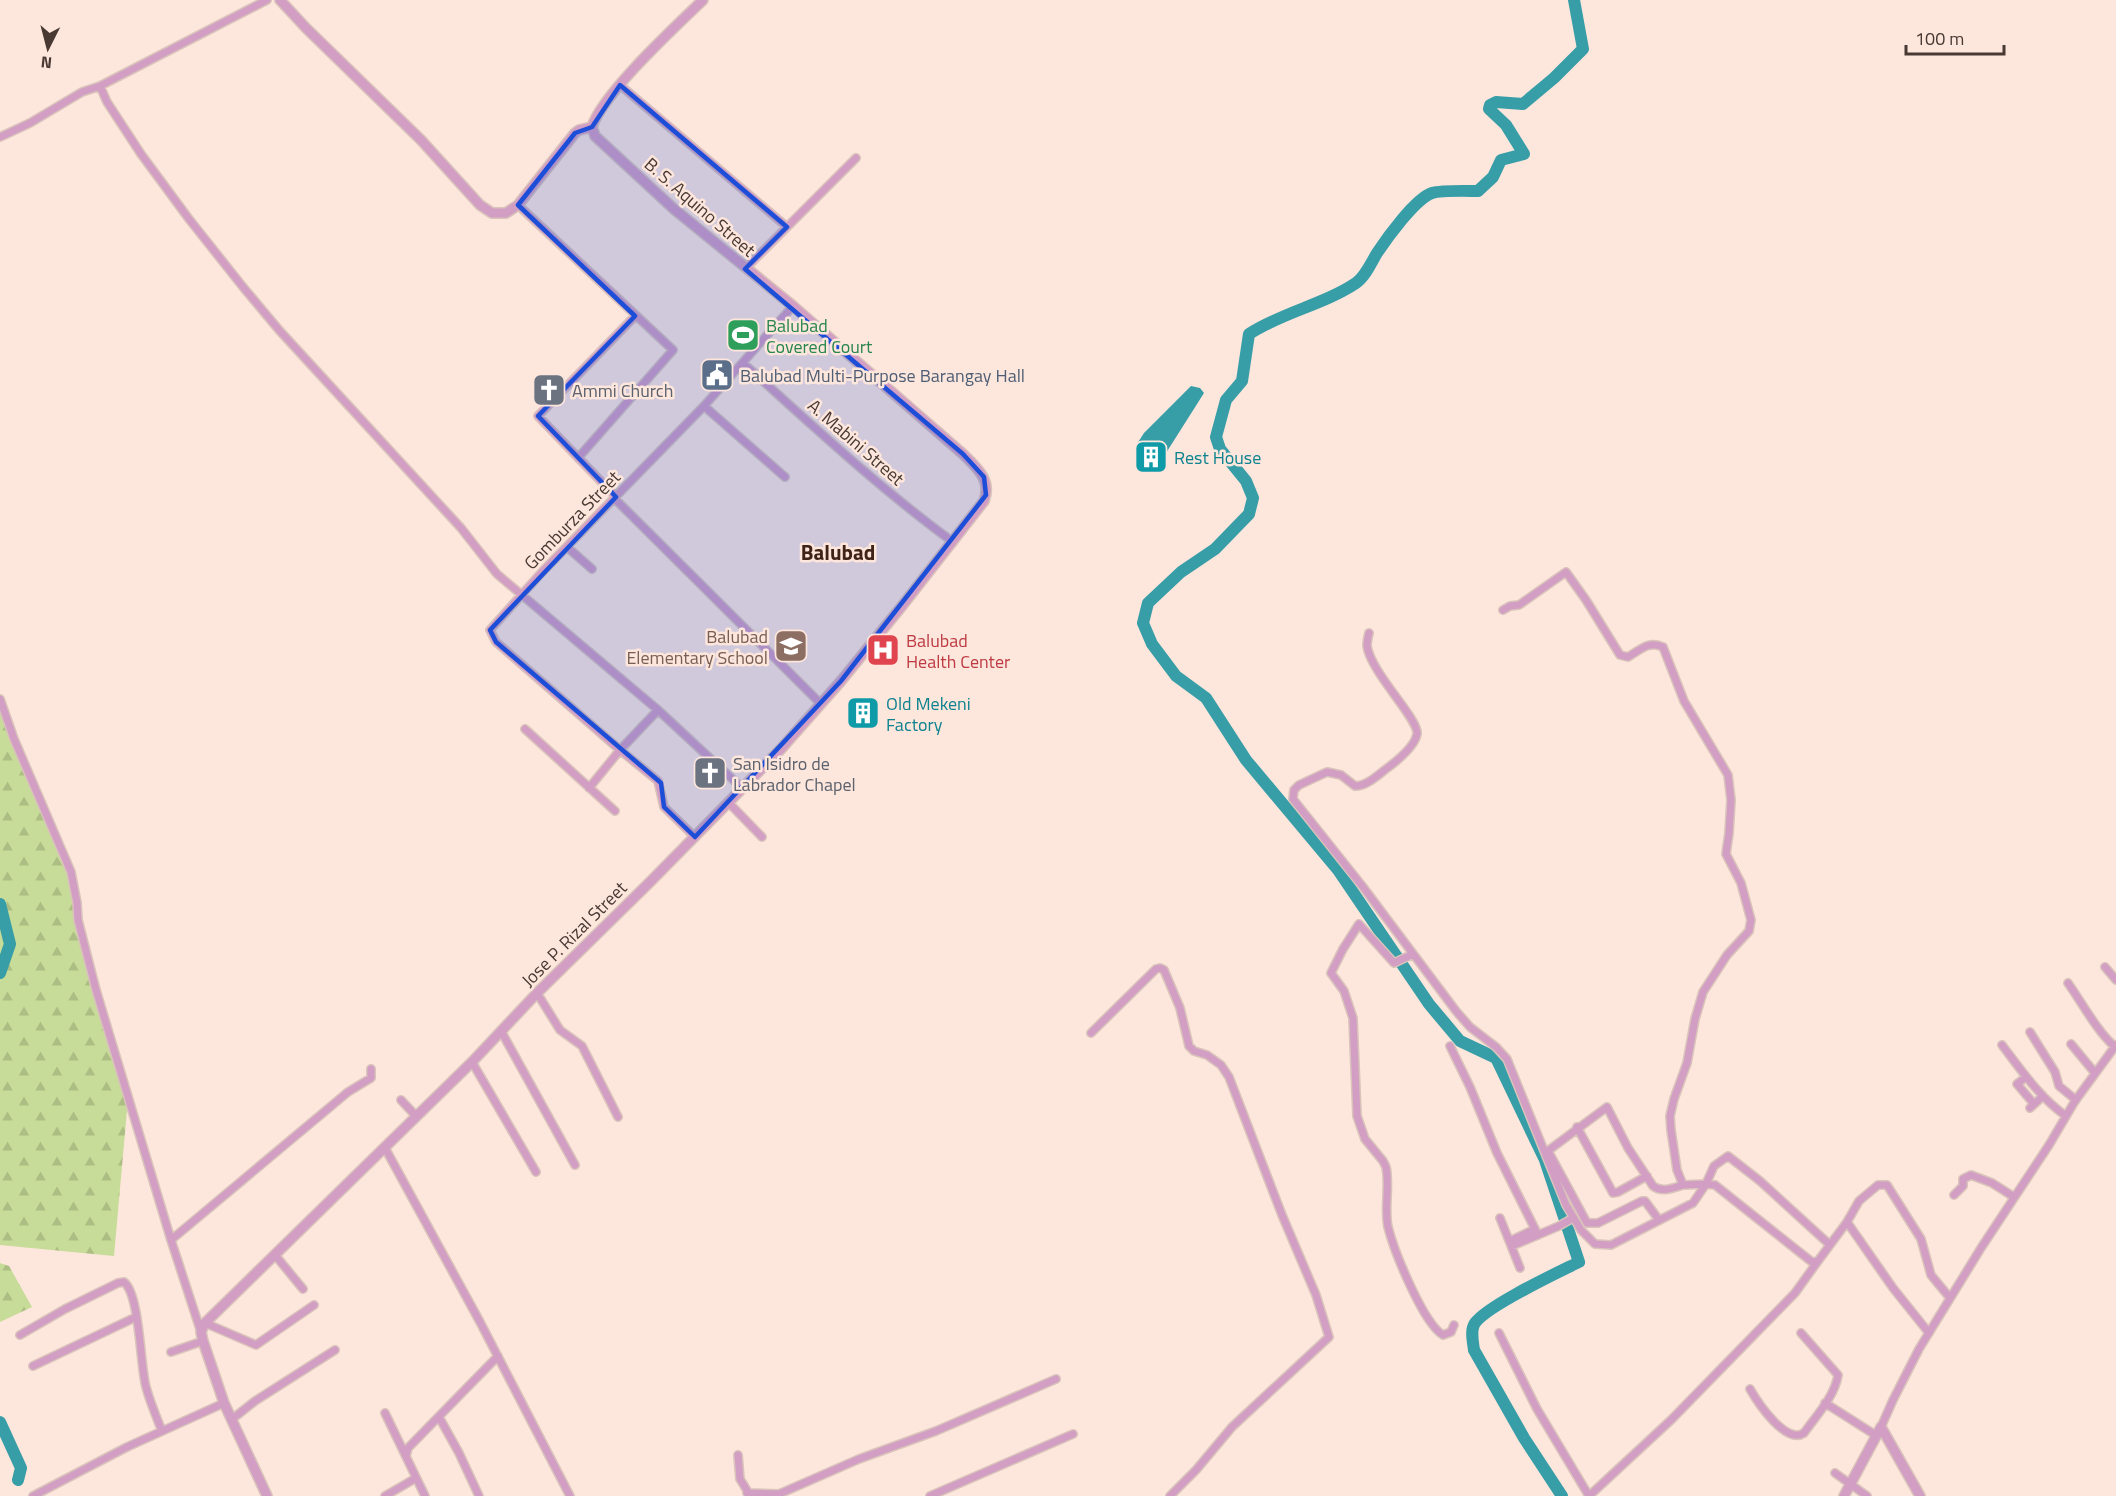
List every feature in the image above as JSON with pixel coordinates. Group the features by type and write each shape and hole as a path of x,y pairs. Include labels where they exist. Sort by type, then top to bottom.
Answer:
{"street":[{"path":"0,137 30,123 82,92 100,86 267,0"},
{"path":"280,0 421,140 480,205 492,213 506,213 518,205 575,133 592,126 595,116 620,85 674,27 703,0"},
{"path":"620,85 787,227"},
{"path":"100,86 107,102 168,191 279,330 461,528 497,574 523,594 490,630 496,642 658,781 664,807 694,837"},
{"name":"B. S. Aquino Street","path":"592,126 595,136 674,209 793,306 963,454 984,477 987,483 984,501 953,542"},
{"path":"746,268 856,158"},
{"path":"518,205 673,350 578,458"},
{"name":"Gomburza Street","path":"742,788 658,710 523,594 704,406 793,306"},
{"path":"635,316 538,416 616,498 821,704"},
{"name":"A. Mabini Street","path":"743,363 813,426 953,542"},
{"path":"704,406 785,477"},
{"name":"Jose P. Rizal Street","path":"203,1332 274,1255 472,1062 537,993 742,788 821,704 896,615 953,542"},
{"path":"567,547 592,569"},
{"path":"1503,610 1519,605 1567,572 1620,655 1628,657 1649,644 1658,644 1663,647 1680,695 1714,750 1729,780 1730,833 1726,854 1741,883 1751,926 1703,992 1695,1018 1687,1063 1670,1116 1677,1170 1683,1185"},
{"path":"1369,633 1367,643 1370,656 1389,689 1415,725 1416,737 1396,761 1364,784 1355,786 1341,775 1327,772 1299,785 1294,790 1294,802 1363,887 1410,955 1467,1024 1504,1054 1546,1151 1571,1219 1590,1241 1603,1246 1611,1245 1692,1203 1706,1184 1714,1166 1728,1156 1760,1181 1830,1245"},
{"path":"0,699 14,740 71,872 78,920 96,990 171,1240 203,1332 224,1403 267,1496"},
{"path":"589,788 620,750 658,710"},
{"path":"525,729 615,811"},
{"path":"728,802 762,837"},
{"path":"1410,955 1393,963 1359,924 1331,973 1344,991 1353,1018 1357,1116 1365,1139 1386,1167 1388,1228 1425,1316 1443,1335 1452,1332 1454,1325"},
{"path":"2105,966 2116,980"},
{"path":"1091,1033 1156,969 1164,969 1180,1008 1189,1046 1221,1065 1229,1077 1278,1206 1316,1296 1329,1337 1232,1427 1196,1470 1170,1496"},
{"path":"1844,1496 1929,1333 2076,1100 2115,1046 2102,1036 2094,1020 2068,983"},
{"path":"537,993 560,1030 582,1046 618,1117"},
{"path":"501,1031 575,1165"},
{"path":"2030,1032 2055,1072 2059,1086 2076,1100"},
{"path":"2071,1044 2095,1073"},
{"path":"2002,1045 2043,1096 2054,1108 2066,1116"},
{"path":"1450,1046 1497,1153 1536,1232"},
{"path":"472,1062 536,1172"},
{"path":"171,1240 348,1092 370,1078 371,1069"},
{"path":"2026,1077 2017,1084 2032,1106 2043,1096"},
{"path":"400,1100 416,1116"},
{"path":"1546,1151 1607,1107 1624,1142 1653,1186 1659,1190 1683,1185 1715,1185 1809,1261 1818,1262"},
{"path":"1577,1127 1613,1193 1647,1176"},
{"path":"384,1148 498,1356 570,1496"},
{"path":"1546,1151 1587,1223 1599,1223 1642,1201 1645,1201 1659,1220"},
{"path":"1954,1195 1963,1186 1963,1179 1971,1175 1992,1183 2014,1197"},
{"path":"1499,1333 1537,1409 1589,1496 1671,1420 1795,1293 1859,1201 1878,1185 1887,1185 1921,1239 1931,1275 1950,1299"},
{"path":"1500,1218 1520,1268"},
{"path":"1511,1243 1536,1232 1559,1226 1571,1219"},
{"path":"1846,1222 1893,1288 1929,1333"},
{"path":"274,1255 303,1289"},
{"path":"20,1335 65,1309 124,1282 128,1286 136,1317 145,1385 162,1431"},
{"path":"171,1352 203,1332 256,1345 314,1305"},
{"path":"33,1366 136,1317"},
{"path":"1750,1389 1761,1406 1784,1431 1795,1436 1804,1433 1825,1403 1836,1384 1838,1375 1801,1333"},
{"path":"231,1420 255,1401 335,1350"},
{"path":"406,1456 408,1448 498,1356"},
{"path":"738,1455 740,1479 747,1494 778,1494 859,1458 936,1431 1056,1379"},
{"path":"33,1496 127,1447 224,1403"},
{"path":"1825,1403 1879,1432 1920,1496"},
{"path":"385,1413 425,1496"},
{"path":"439,1417 478,1496"},
{"path":"930,1496 1073,1434"},
{"path":"1834,1473 1867,1496"},
{"path":"386,1496 416,1478"}],"highlighted area":[{"path":"620,85 787,227 745,269 963,454 984,477 986,495 841,681 695,837 664,807 661,783 496,642 490,630 616,497 538,416 635,316 518,205 575,133 592,127"}],"green space":[{"path":"0,704 69,870 92,977 128,1099 114,1256 0,1245"},
{"path":"0,1263 9,1266 32,1307 0,1322"}],"water":[{"path":"1191,386 1200,388 1204,393 1166,453 1160,455 1152,446 1140,450 1137,444 1144,433"}],"waterway":[{"path":"1562,1496 1524,1438 1474,1350 1472,1336 1475,1323 1494,1307 1579,1262 1545,1160 1496,1058 1460,1041 1429,1004 1338,870 1246,760 1206,698 1176,676 1152,644 1143,623 1148,603 1181,572 1215,549 1249,514 1253,498 1246,481 1220,449 1216,437 1226,400 1242,381 1249,334 1356,283 1365,274 1394,229 1425,197 1442,191 1478,191 1493,177 1501,160 1524,154 1506,125 1489,109 1490,105 1496,102 1523,104 1583,49 1574,0"},
{"path":"0,904 10,944 0,973"},
{"path":"0,1422 21,1468 18,1480"}],"place":[{"name":"Balubad Covered Court","path":"743,335"},
{"name":"Balubad Multi-Purpose Barangay Hall","path":"717,375"},
{"name":"Ammi Church","path":"549,390"},
{"name":"Rest House","path":"1151,457"},
{"name":"Balubad Elementary School","path":"791,646"},
{"name":"Balubad Health Center","path":"883,650"},
{"name":"Old Mekeni Factory","path":"863,713"},
{"name":"San Isidro de Labrador Chapel","path":"710,773"}],"district":[{"name":"Balubad","path":"838,552"}]}
